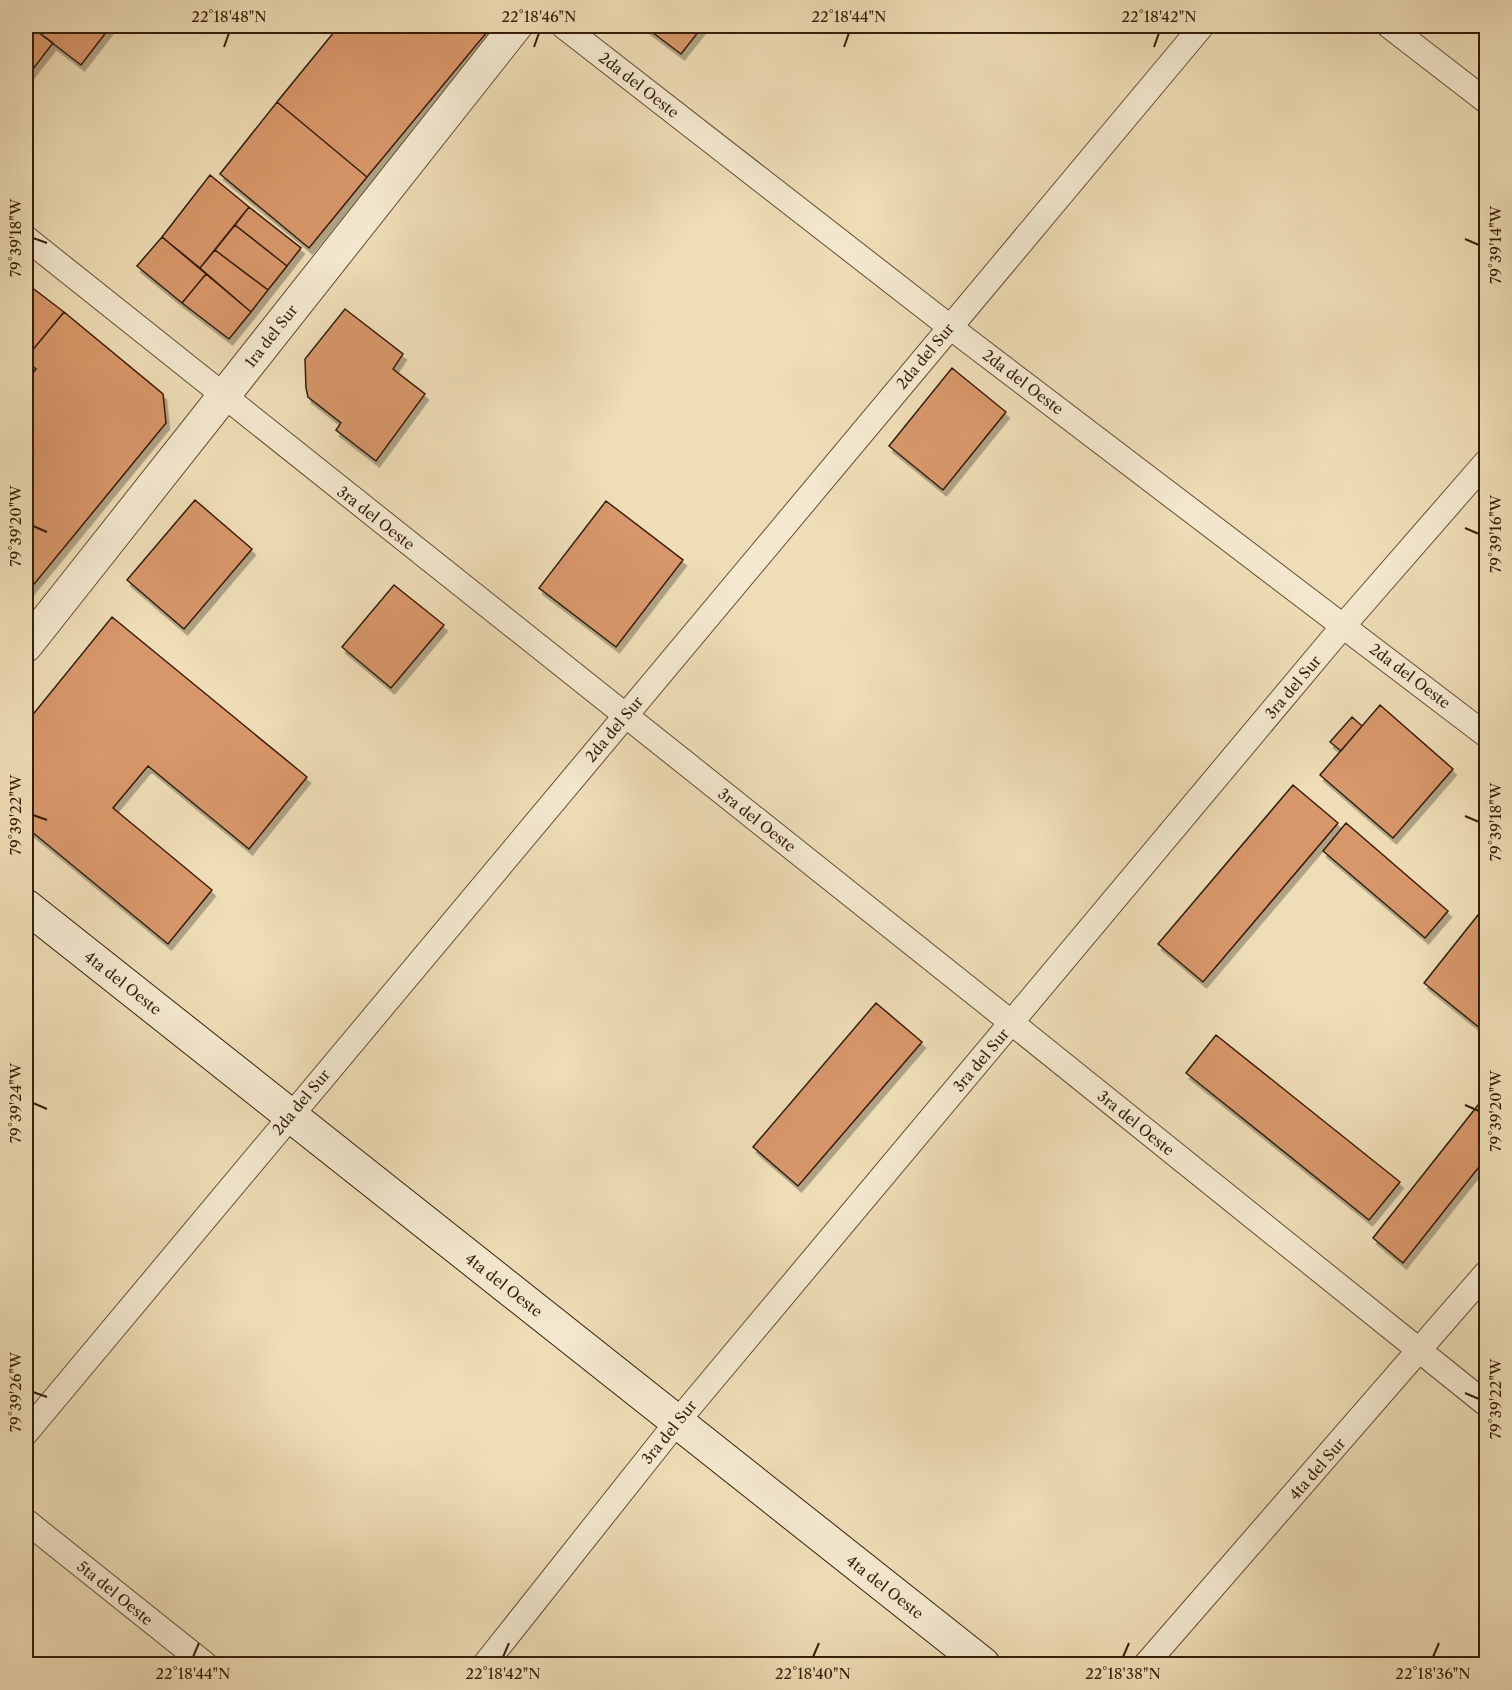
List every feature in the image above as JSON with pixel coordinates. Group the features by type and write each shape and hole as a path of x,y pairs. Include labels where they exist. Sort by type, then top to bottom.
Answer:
{"main road":[{"name":"4ta del Oeste","path":"26,906 983,1665"}],"street":[{"name":"1ra del Sur","path":"26,646 516,26"},
{"name":"2da del Oeste","path":"563,26 950,327 1486,735"},
{"name":"2da del Sur","path":"26,1433 1202,26"},
{"path":"1389,26 1486,101"},
{"name":"3ra del Oeste","path":"26,238 1012,1023 1486,1404"},
{"name":"3ra del Sur","path":"485,1665 677,1422 1344,625 1486,462"},
{"name":"4ta del Sur","path":"1146,1665 1486,1273"},
{"name":"5ta del Oeste","path":"26,1521 205,1665"}],"building":[{"path":"26,26 30,26 53,43 26,78"},
{"path":"30,26 111,26 81,65"},
{"path":"339,26 492,26 367,177 277,102"},
{"path":"644,26 703,26 681,54"},
{"path":"277,102 367,177 309,248 220,174"},
{"path":"210,175 249,207 200,268 162,237"},
{"path":"249,207 301,248 287,266 235,225"},
{"path":"235,225 287,266 268,290 215,250"},
{"path":"162,237 206,274 182,303 137,266"},
{"path":"215,250 268,290 251,312 200,268"},
{"path":"206,274 251,312 229,339 182,303"},
{"path":"26,283 64,312 26,358"},
{"path":"345,309 403,354 393,369 425,394 376,461 336,430 341,423 308,397 306,388 305,359"},
{"path":"64,312 163,394 166,423 26,594 26,382 36,369 26,358"},
{"path":"952,368 1006,412 943,490 889,446"},
{"path":"195,500 252,549 184,629 127,580"},
{"path":"606,501 683,560 616,647 539,588"},
{"path":"394,585 444,625 391,688 342,647"},
{"path":"112,617 307,777 249,849 148,766 113,808 212,890 168,944 26,827 26,723"},
{"path":"1380,705 1453,769 1393,838 1320,775"},
{"path":"1352,717 1362,726 1341,751 1330,742"},
{"path":"1293,785 1338,823 1203,982 1158,944"},
{"path":"1346,823 1448,911 1425,938 1323,851"},
{"path":"1486,905 1486,1033 1424,983"},
{"path":"876,1003 922,1042 798,1186 753,1147"},
{"path":"1216,1035 1400,1182 1369,1220 1186,1073"},
{"path":"1486,1095 1486,1158 1403,1263 1373,1238"}]}
